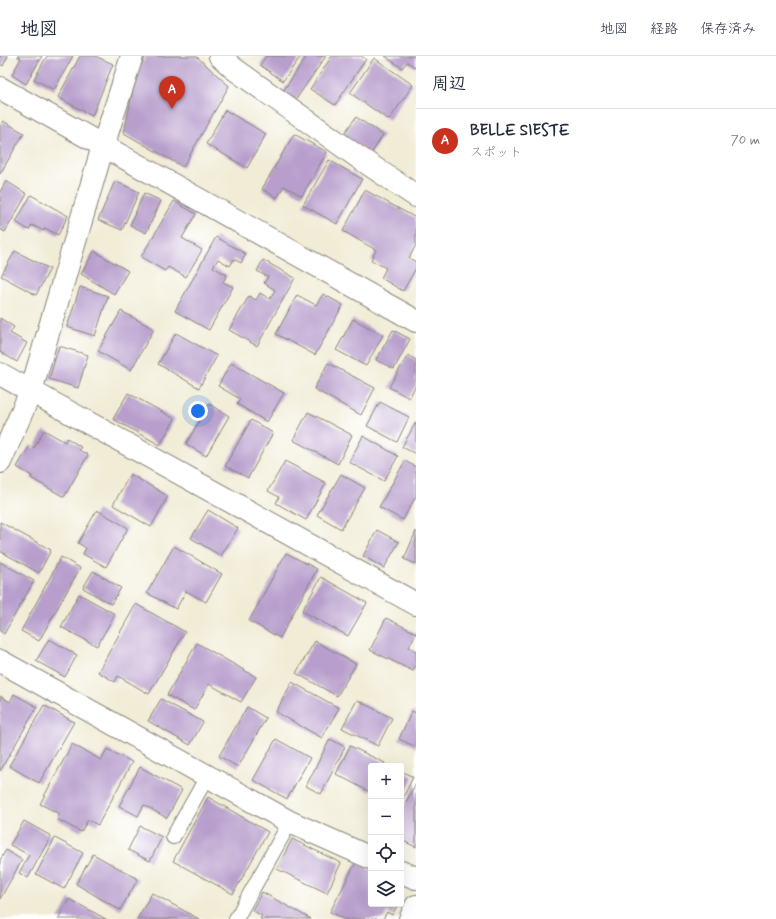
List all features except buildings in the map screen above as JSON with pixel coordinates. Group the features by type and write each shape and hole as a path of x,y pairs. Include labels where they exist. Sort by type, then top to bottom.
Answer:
{"street":[{"path":"0,462 31,392 103,146 132,56"},
{"path":"220,56 233,68 358,157 416,196"},
{"path":"0,88 416,321"},
{"path":"0,374 416,604"},
{"path":"0,662 290,822 368,857"},
{"path":"404,873 416,878"},
{"path":"410,919 416,906"}],"lane":[{"path":"174,837 207,777"},
{"path":"236,919 290,822"}],"place":[{"name":"BELLE SIESTE","path":"172,109"}]}
